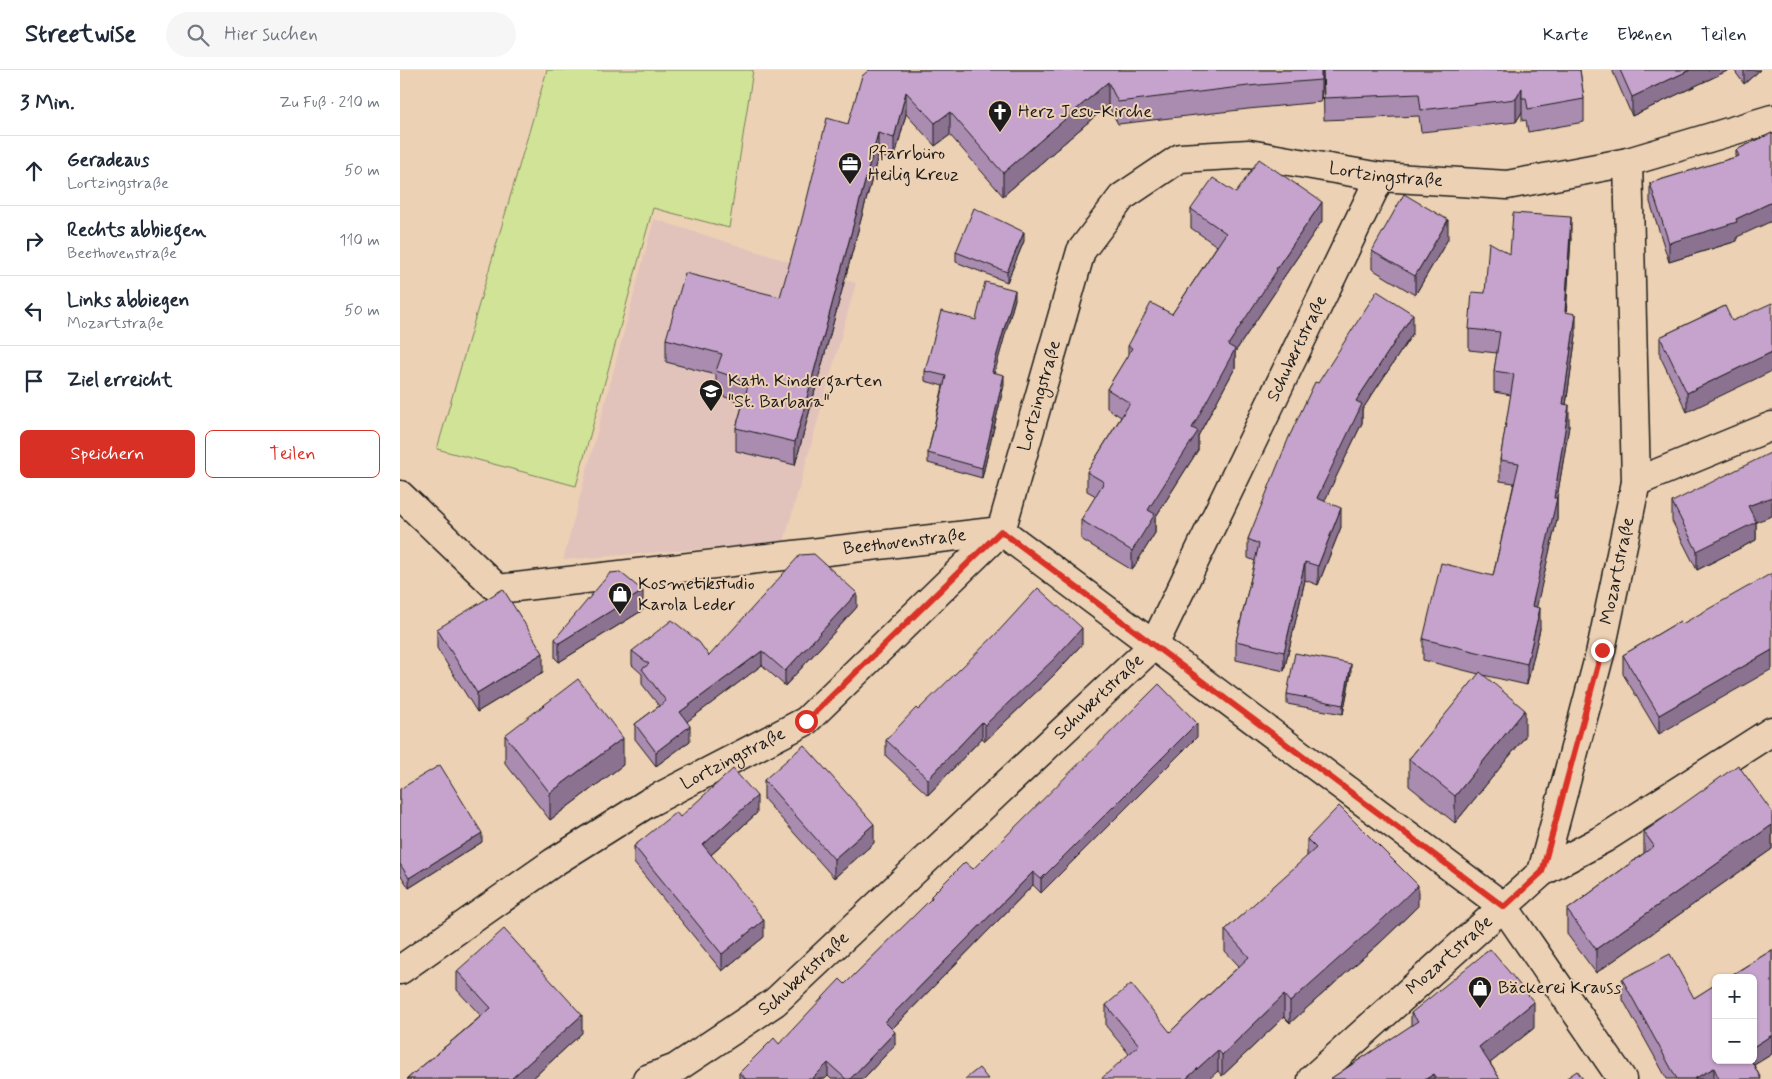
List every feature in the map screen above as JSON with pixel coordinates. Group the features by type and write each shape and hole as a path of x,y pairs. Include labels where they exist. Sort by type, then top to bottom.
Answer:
{"street":[{"name":"Lortzingstraße","path":"400,970 554,862 648,803 806,721 1001,531 1081,251 1122,197 1180,158 1249,154 1380,177 1508,185 1628,162 1772,119"},
{"name":"Mozartstraße","path":"1312,1079 1542,872 1602,650 1636,482 1628,162"},
{"name":"Schubertstraße","path":"646,1079 676,1068 775,1002 1154,645 1380,177"},
{"path":"1636,482 1772,426"},
{"name":"Beethovenstraße","path":"400,495 498,589 1001,531"},
{"path":"1001,531 1504,907 1622,1079"},
{"path":"1542,872 1605,838 1772,731"}],"shaded area":[{"name":"Kath. Kindergarten \"St. Barbara\"","path":"654,219 856,283 784,542 563,560"}],"green space":[{"path":"547,70 753,70 729,228 653,208 576,486 437,449"}],"building":[{"path":"869,70 1321,70 1321,80 1248,86 1118,102 1108,82 1003,173 950,112 935,123 906,92 894,138 878,133 795,442 736,428 749,382 716,371 722,354 666,339 685,273 780,297 801,223 827,118 848,124 862,76"},
{"path":"1323,70 1580,70 1584,99 1528,109 1526,98 1522,98 1522,88 1516,99 1421,110 1419,94 1324,98"},
{"path":"1620,70 1690,70 1632,97"},
{"path":"1772,133 1772,202 1736,219 1737,222 1669,243 1650,183 1739,156 1736,150"},
{"path":"1259,159 1322,202 1276,269 1228,345 1235,349 1192,428 1198,431 1148,510 1155,514 1132,551 1081,520 1104,482 1087,472 1130,403 1107,389 1132,348 1128,346 1151,303 1172,314 1226,233 1191,209 1213,178 1236,193"},
{"path":"1404,194 1448,220 1415,276 1372,251"},
{"path":"974,208 1024,232 1007,272 956,252"},
{"path":"1513,213 1571,217 1565,312 1576,314 1563,404 1569,405 1554,498 1557,498 1532,606 1540,608 1527,664 1423,639 1441,563 1493,576 1519,463 1500,460 1514,374 1494,371 1500,332 1469,329 1472,292 1485,293 1489,242 1510,254"},
{"path":"985,282 1015,290 992,372 1004,375 982,468 928,453 946,376 925,371 941,311 976,320"},
{"path":"1377,291 1413,314 1356,401 1362,404 1317,498 1341,508 1318,566 1305,562 1284,652 1236,641 1259,544 1248,539 1289,437 1315,382 1318,383"},
{"path":"1772,303 1772,352 1687,393 1660,337 1725,306 1732,321"},
{"path":"1772,452 1772,497 1748,506 1756,522 1697,551 1672,502"},
{"path":"814,554 857,593 785,671 762,651 680,712 690,726 656,752 635,724 666,701 642,669 649,664 632,651 672,620 699,642 709,656 800,555"},
{"path":"620,572 643,591 559,643 555,639 610,573"},
{"path":"1772,573 1772,650 1659,715 1623,655 1680,621 1682,624"},
{"path":"1038,588 1082,628 1054,659 985,725 982,722 928,779 886,740 916,708 918,710 995,635"},
{"path":"503,589 543,653 477,693 437,629"},
{"path":"1295,653 1351,664 1343,705 1287,694"},
{"path":"1480,672 1525,710 1455,796 1409,759"},
{"path":"578,679 623,738 550,793 505,735"},
{"path":"1159,684 1197,723 1041,879 1033,872 885,1022 895,1032 850,1079 846,1079 828,1063 812,1079 746,1079 739,1073 774,1038 779,1044 840,979 845,984 932,898 931,896 965,862 973,869"},
{"path":"804,745 874,824 834,859 764,780"},
{"path":"440,765 482,833 409,878 400,864 400,789"},
{"path":"1738,765 1772,812 1772,825 1596,949 1567,910 1654,846 1644,832"},
{"path":"733,769 757,796 703,845 764,920 722,954 634,846 676,812 680,817"},
{"path":"1339,806 1418,885 1290,1002 1284,995 1222,1055 1218,1050 1186,1079 1101,1079 1139,1045 1106,1005 1131,984 1170,1032 1249,957 1225,930 1316,848 1307,839"},
{"path":"504,929 582,1015 511,1079 407,1079 491,1008 457,971"},
{"path":"1490,949 1534,1002 1479,1047 1500,1079 1438,1079 1434,1074 1426,1079 1330,1079 1418,1021 1411,1013"},
{"path":"1772,950 1772,1035 1757,1044 1757,974 1733,974"},
{"path":"1670,954 1694,998 1712,987 1712,1064 1753,1064 1761,1079 1719,1079 1714,1068 1694,1079 1677,1079 1622,979"},
{"path":"979,1068 988,1079 965,1079"},
{"path":"1577,1071 1583,1079 1565,1079"}],"place":[{"name":"Herz Jesu-Kirche","path":"1000,133"},
{"name":"Pfarrbüro Heilig Kreuz","path":"850,185"},
{"name":"Kath. Kindergarten \"St. Barbara\"","path":"711,412"},
{"name":"Kosmetikstudio Karola Leder","path":"620,615"},
{"name":"Bäckerei Krauss","path":"1480,1009"}],"route":[{"path":"806,721 1001,531 1504,907 1542,872 1602,650"}]}
